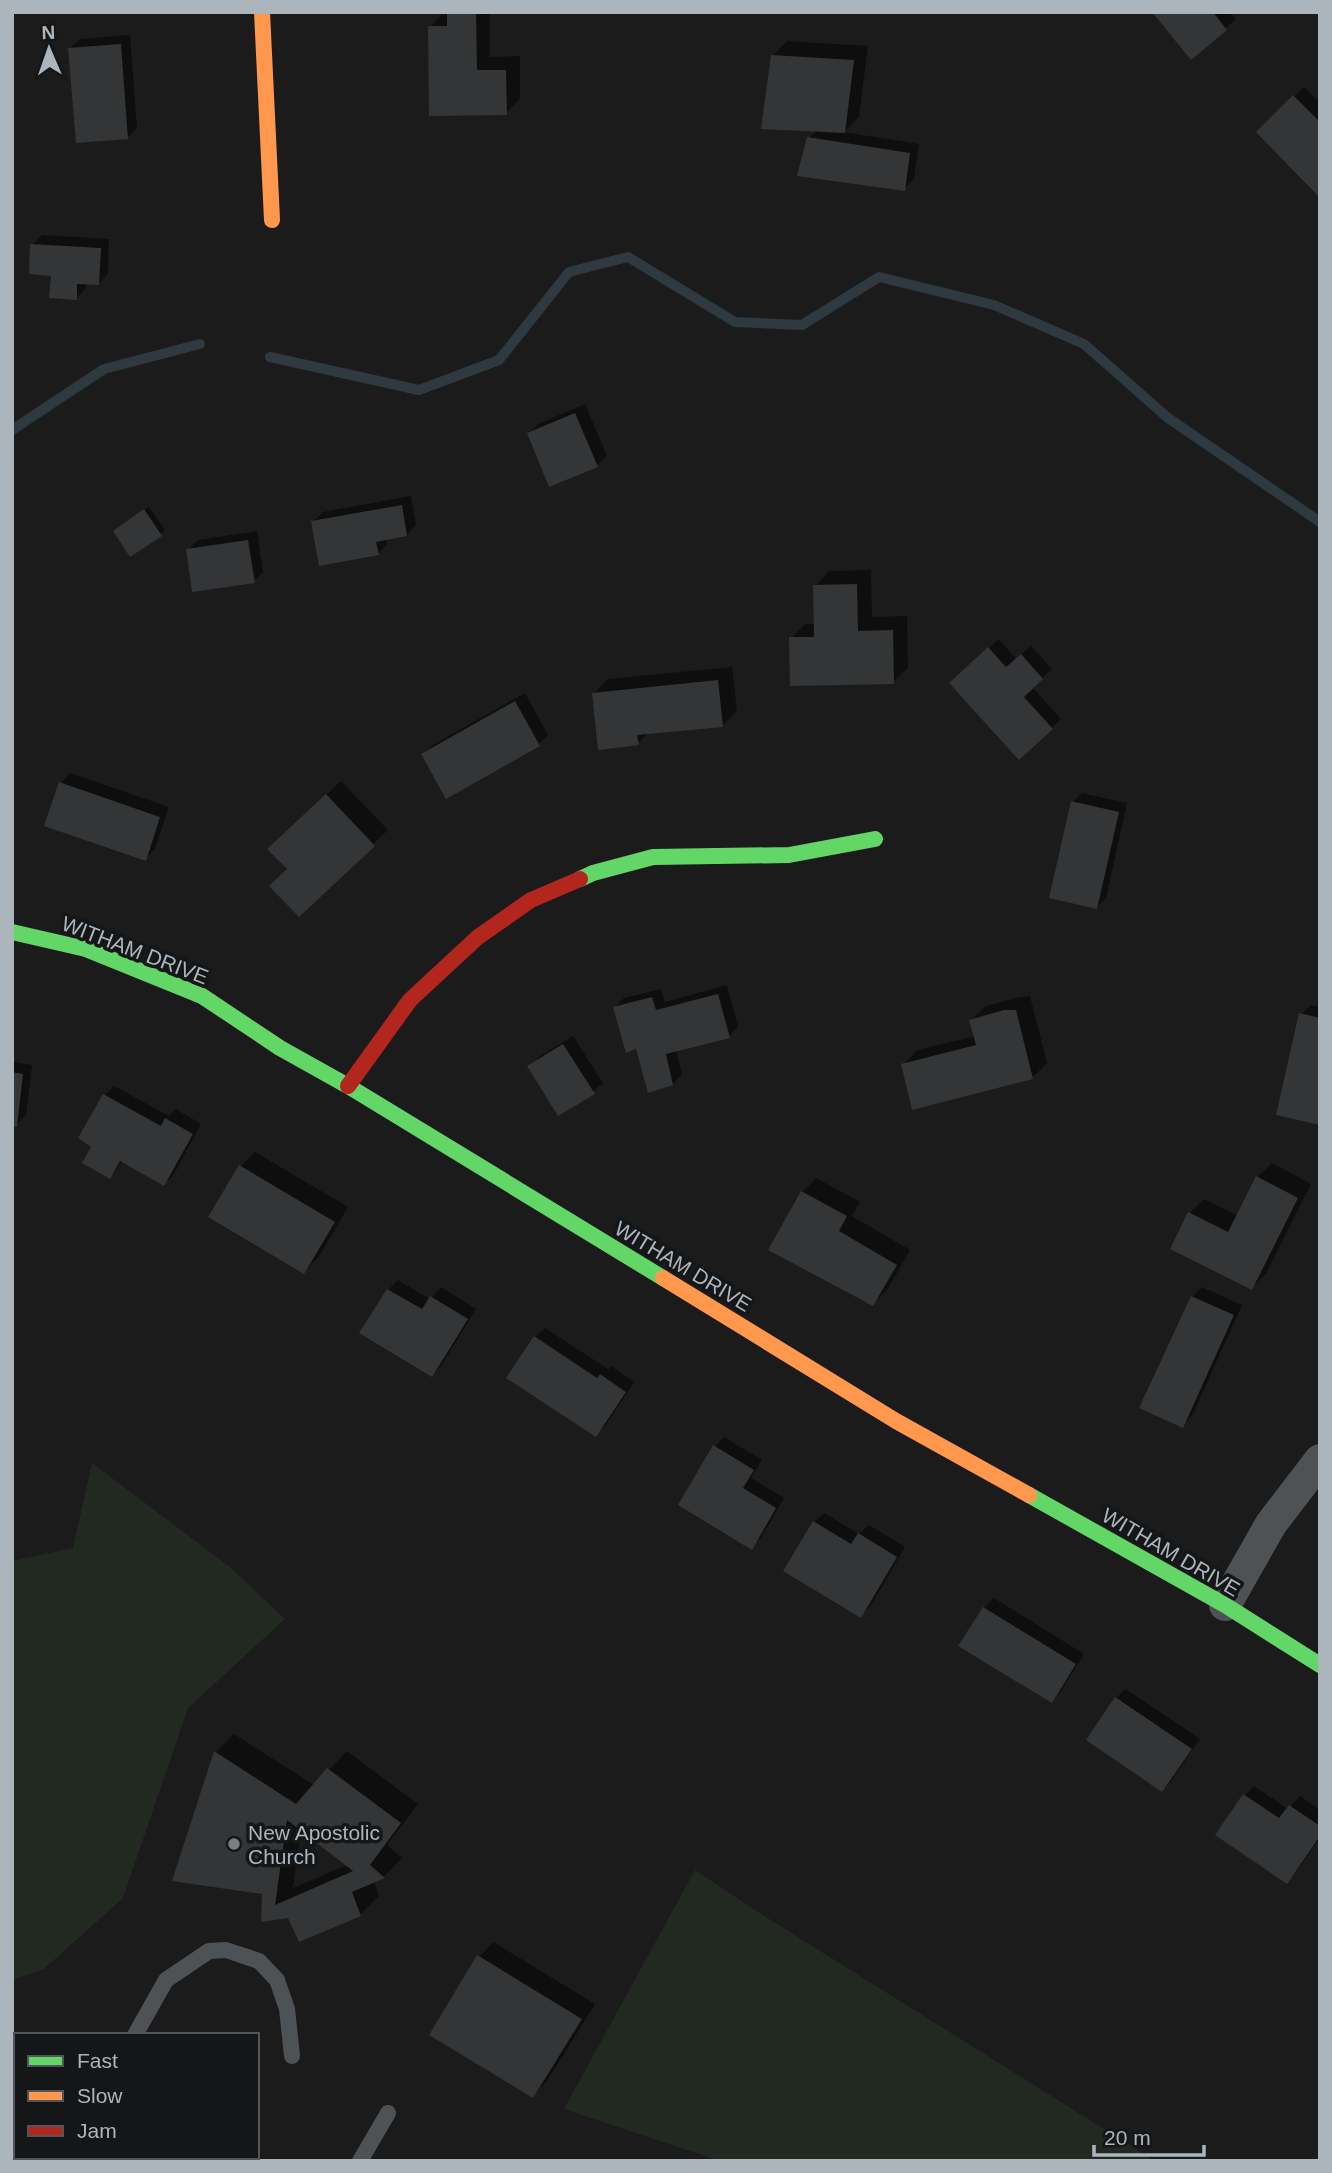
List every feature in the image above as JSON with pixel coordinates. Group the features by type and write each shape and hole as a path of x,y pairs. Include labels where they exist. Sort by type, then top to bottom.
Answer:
{"street":[{"path":"262,12 272,220"},
{"path":"348,1086 410,1000 478,937 531,900 593,873 653,858 789,855 875,839"},
{"name":"WITHAM DRIVE","path":"12,932 86,948 202,996 279,1048 348,1086 896,1421 1224,1605 1320,1665"},
{"path":"1224,1605 1272,1524 1320,1460"}],"lane":[{"path":"136,2033 166,1980 209,1951 226,1950 259,1961 276,1980 287,2009 292,2056"},
{"path":"360,2161 388,2113"}],"shaded area":[{"path":"92,1463 230,1567 285,1619 188,1708 123,1898 44,1969 12,1980 12,1561 73,1548"},
{"path":"695,1870 1155,2161 720,2161 564,2109"}],"building":[{"path":"447,12 476,12 477,70 506,70 507,115 429,116 428,26 447,26"},
{"path":"1152,12 1213,12 1227,30 1191,60"},
{"path":"121,44 128,139 76,143 68,48"},
{"path":"771,55 854,60 845,133 761,129"},
{"path":"1293,95 1320,122 1320,198 1256,132"},
{"path":"807,137 910,153 905,191 797,176"},
{"path":"30,244 101,248 99,285 77,284 77,300 49,298 51,276 29,274"},
{"path":"575,413 598,467 549,487 527,433"},
{"path":"402,505 407,536 376,542 379,555 319,566 311,521"},
{"path":"144,509 162,536 130,557 113,531"},
{"path":"248,540 255,583 192,592 186,549"},
{"path":"857,584 858,631 893,630 894,684 790,686 789,637 814,637 813,585"},
{"path":"988,647 1006,667 1021,654 1043,679 1024,697 1053,729 1019,760 949,683"},
{"path":"718,680 723,727 637,735 639,745 598,750 592,693"},
{"path":"515,701 540,746 446,799 421,754"},
{"path":"59,782 160,817 146,861 44,826"},
{"path":"326,794 375,846 299,917 269,886 287,869 267,849"},
{"path":"1071,801 1119,812 1097,909 1049,898"},
{"path":"718,994 730,1038 666,1054 673,1085 648,1093 636,1049 626,1053 613,1007 652,997 656,1010"},
{"path":"1004,1010 1016,1010 1033,1079 912,1110 901,1064 976,1045 969,1020"},
{"path":"1299,1013 1320,1018 1320,1125 1276,1115"},
{"path":"563,1044 595,1094 558,1116 527,1066"},
{"path":"12,1072 23,1074 17,1127 12,1126"},
{"path":"103,1094 161,1126 165,1118 193,1134 164,1186 120,1161 110,1179 82,1163 91,1147 78,1138"},
{"path":"239,1165 335,1222 304,1274 208,1217"},
{"path":"1256,1176 1298,1198 1252,1290 1170,1249 1188,1212 1228,1232"},
{"path":"801,1191 847,1216 839,1231 897,1265 873,1306 768,1250"},
{"path":"387,1289 422,1309 430,1296 468,1319 432,1377 359,1333"},
{"path":"1191,1296 1234,1315 1183,1428 1139,1408"},
{"path":"534,1336 597,1378 600,1374 626,1392 596,1437 506,1378"},
{"path":"713,1445 754,1470 743,1488 776,1508 752,1550 678,1505"},
{"path":"813,1521 851,1544 858,1533 897,1557 861,1618 783,1571"},
{"path":"983,1607 1076,1664 1052,1703 958,1646"},
{"path":"1115,1697 1192,1749 1162,1792 1086,1740"},
{"name":"New Apostolic Church","path":"214,1751 296,1804 327,1768 401,1823 370,1865 385,1878 352,1892 361,1916 299,1942 288,1918 261,1922 262,1894 172,1881","holes":["287,1820 353,1871 275,1905"]},
{"path":"1243,1794 1279,1818 1289,1805 1320,1826 1320,1836 1287,1884 1215,1835"},
{"path":"477,1955 582,2019 533,2098 429,2035"}],"waterway":[{"path":"270,357 419,390 499,360 569,272 628,257 735,322 802,325 879,277 994,305 1084,344 1168,418 1320,522"},
{"path":"12,430 104,369 200,344"}],"traffic: fast":[{"path":"580,879 653,857 789,855 875,839"},
{"path":"12,932 86,949 202,996 280,1048 348,1086 663,1278"},
{"path":"1029,1495 1225,1605 1320,1665"}],"traffic: slow":[{"path":"262,12 272,220"},
{"path":"663,1278 896,1421 1029,1495"}],"traffic: jam":[{"path":"348,1086 410,1000 478,937 531,900 580,879"},
{"path":"12,2107 14,2112"}],"place":[{"name":"New Apostolic Church","path":"234,1844"}]}
